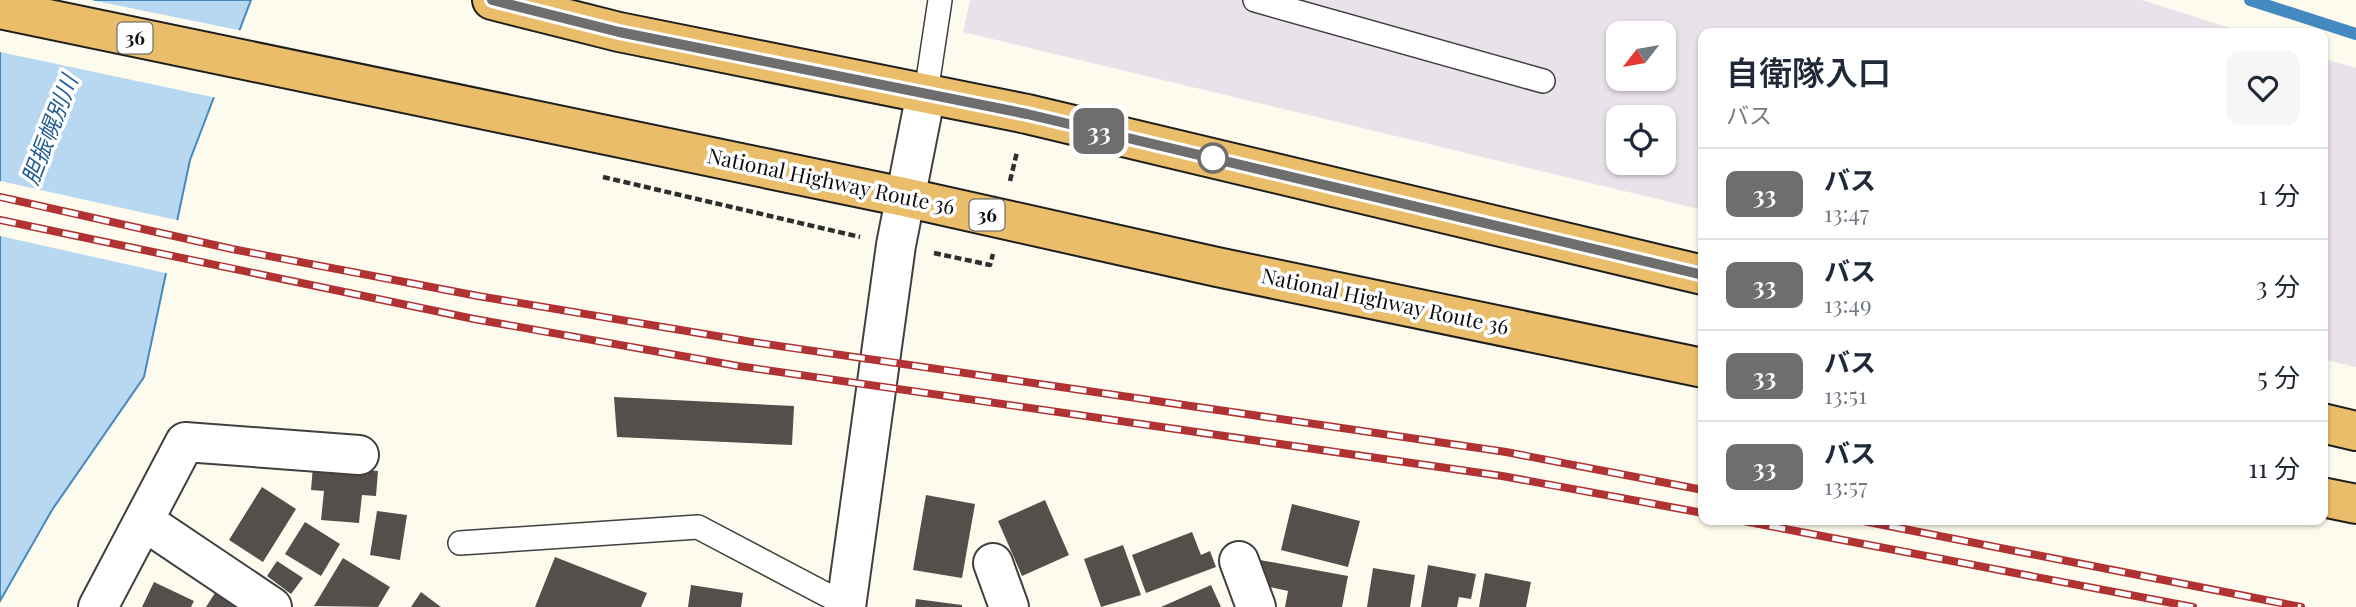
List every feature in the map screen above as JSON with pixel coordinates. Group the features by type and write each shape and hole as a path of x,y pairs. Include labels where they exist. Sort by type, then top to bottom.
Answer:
{"highway":[{"path":"492,0 619,32 1027,114 1698,274"},
{"name":"National Highway Route 36","path":"0,9 904,197 1217,267 1698,367"},
{"path":"2328,425 2356,432"},
{"path":"2328,498 2356,504"}],"street":[{"path":"846,606 904,197 926,93"},
{"path":"98,607 185,442 359,454"},
{"path":"144,521 272,607"},
{"path":"1239,561 1256,607"},
{"path":"993,563 1009,607"}],"lane":[{"path":"1255,0 1543,81"},
{"path":"926,93 942,2"},
{"path":"460,543 698,527 846,606"}],"shaded area":[{"path":"970,0 2142,0 2230,28 1698,28 1698,209 963,32"},
{"path":"2328,60 2356,68 2356,367 2328,360"}],"water":[{"name":"胆振幌別川","path":"0,0 251,0 190,160 144,377 52,510 0,601"}],"pier":[{"path":"0,0 91,0 243,31 217,98 0,52"},
{"path":"0,181 181,221 170,274 0,236"}],"building":[{"path":"614,397 794,406 792,445 617,437"},
{"path":"313,466 378,471 376,496 362,495 359,523 321,520 324,491 311,490"},
{"path":"262,487 296,509 263,562 229,540"},
{"path":"926,495 975,504 962,578 913,570"},
{"path":"1045,500 1069,555 1022,576 998,521"},
{"path":"1292,504 1360,521 1348,567 1281,550"},
{"path":"377,511 407,515 400,560 370,555"},
{"path":"305,522 340,544 321,576 285,554"},
{"path":"1192,532 1201,555 1210,551 1216,567 1146,593 1132,555"},
{"path":"1123,545 1141,595 1101,607 1084,559"},
{"path":"555,557 647,593 641,607 535,607"},
{"path":"343,558 390,587 378,607 314,606"},
{"path":"1260,560 1348,576 1342,607 1285,607 1288,591 1270,587"},
{"path":"277,561 303,578 291,594 267,576"},
{"path":"1428,565 1476,574 1471,599 1459,597 1457,607 1421,607"},
{"path":"1373,568 1415,575 1410,607 1367,607"},
{"path":"1485,573 1531,582 1526,607 1479,607"},
{"path":"154,582 194,601 191,607 142,607"},
{"path":"691,585 743,593 741,607 688,607"},
{"path":"1211,585 1221,607 1161,607"},
{"path":"421,592 441,607 411,607"},
{"path":"215,593 237,607 206,607"},
{"path":"916,599 962,605 962,607 915,607"}],"waterway":[{"path":"2250,0 2356,34"}],"railway":[{"path":"0,197 232,249 478,296 752,342 1506,452 1698,489"},
{"path":"0,220 474,319 738,366 1502,476 1698,512"},
{"path":"1764,525 2193,607"},
{"path":"1883,525 2301,607"}],"bus line":[{"name":"33","path":"492,0 619,32 1027,114 1698,274"}]}
